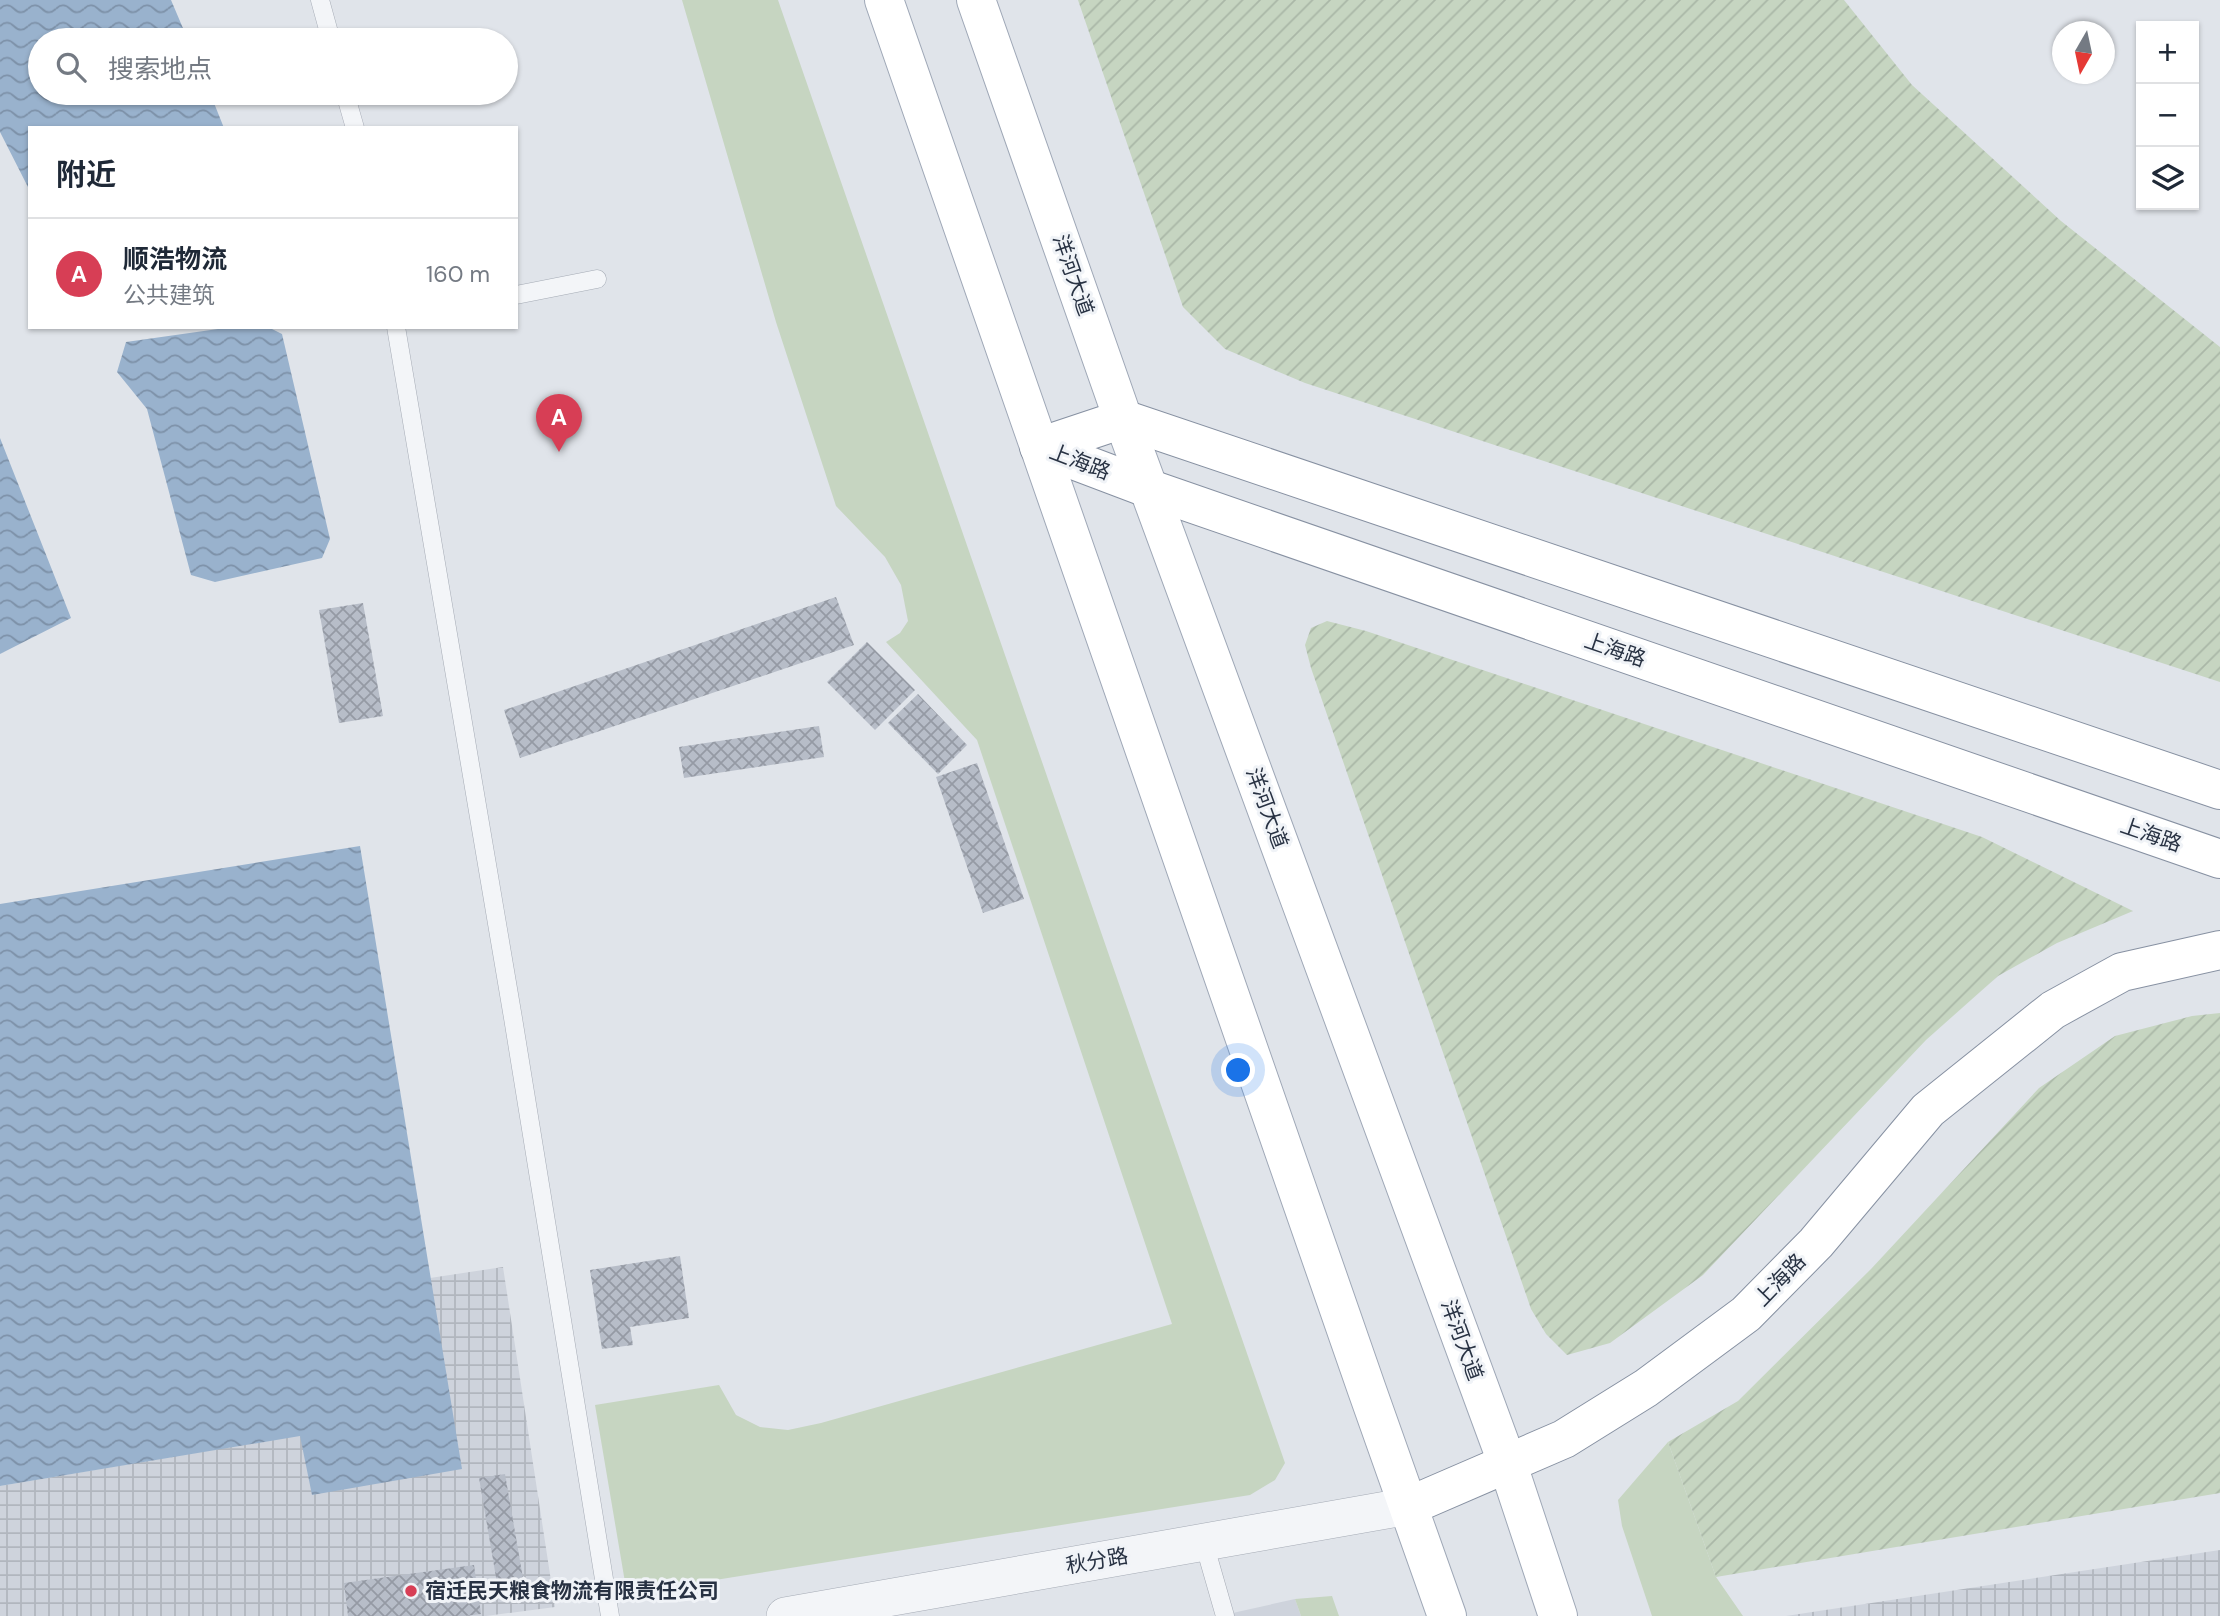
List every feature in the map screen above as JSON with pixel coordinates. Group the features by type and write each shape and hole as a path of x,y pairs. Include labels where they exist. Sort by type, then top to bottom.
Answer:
{"main road":[{"path":"884,0 1447,1616"},
{"name":"洋河大道","path":"976,0 1124,418 1508,1465 1558,1616"},
{"path":"1124,418 2220,790"},
{"name":"上海路","path":"1039,447 1124,418"},
{"name":"上海路","path":"1039,447 1150,489 2220,859"},
{"name":"上海路","path":"1409,1507 1564,1439 1634,1395 1746,1314 1816,1243 1928,1110 2053,1010 2122,972 2220,950"}],"street":[{"name":"秋分路","path":"785,1616 1409,1507"}],"lane":[{"path":"320,0 328,28"},
{"path":"348,105 354,126"},
{"path":"518,295 597,279"},
{"path":"396,329 513,1018 610,1616"},
{"path":"1204,1543 1225,1616"}],"shaded area":[{"path":"503,1267 555,1607 486,1616 0,1616 0,1486 301,1435 461,1469 430,1278"},
{"path":"2220,1550 2220,1616 1786,1616"},
{"path":"1295,1599 1301,1616 1219,1616"}],"green space":[{"path":"682,0 778,0 1285,1463 1275,1480 1250,1495 627,1594 595,1405 719,1385 736,1415 760,1427 788,1430 1172,1324 977,740 886,642 900,633 908,621 901,585 885,557 836,506 776,322"},
{"path":"1078,0 1844,0 1912,85 2061,221 2220,347 2220,682 1305,383 1225,349 1183,307"},
{"path":"1327,621 1366,631 1982,837 2133,911 2057,943 1998,976 1926,1040 1703,1275 1610,1343 1567,1355 1546,1334 1531,1309 1311,668 1305,645 1311,628"},
{"path":"2220,1013 2220,1493 1716,1577 1668,1442 1738,1401 1871,1269 2039,1088 2115,1036 2192,1016"},
{"path":"1668,1442 1716,1577 1743,1616 1652,1616 1622,1526 1618,1500"},
{"path":"1332,1596 1339,1616 1301,1616 1295,1599"}],"water":[{"path":"0,0 171,0 183,28 28,28 28,105 215,105 223,126 28,126 28,187 0,132"},
{"path":"218,329 272,329 282,334 330,539 322,558 215,582 191,575 147,409 117,372 126,342"},
{"path":"0,438 71,618 0,654"},
{"path":"360,846 462,1469 312,1495 300,1436 0,1486 0,904"}],"building":[{"path":"836,597 854,645 520,758 504,710"},
{"path":"363,603 383,716 339,723 319,610"},
{"path":"867,642 915,690 875,730 827,682"},
{"path":"918,694 967,745 938,774 888,723"},
{"path":"819,726 824,757 684,778 679,747"},
{"path":"977,763 1024,899 983,913 936,777"},
{"path":"680,1256 689,1318 630,1327 633,1345 602,1349 590,1270"},
{"path":"505,1474 524,1584 498,1589 479,1478"},
{"path":"474,1565 481,1614 348,1616 344,1583"}],"place":[{"name":"顺浩物流","path":"559,452"},
{"name":"宿迁民天粮食物流有限责任公司","path":"411,1591"}]}
